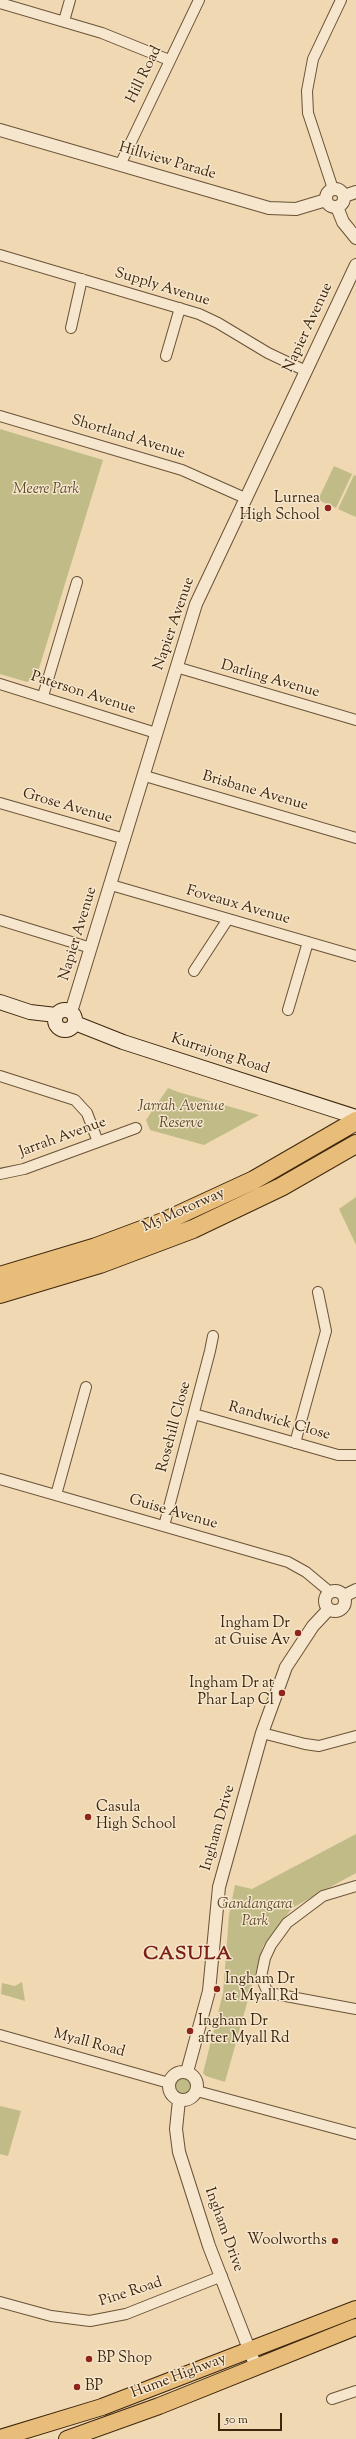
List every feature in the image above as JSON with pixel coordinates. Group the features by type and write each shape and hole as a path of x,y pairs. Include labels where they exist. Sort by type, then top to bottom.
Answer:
{"highway":[{"name":"M5 Motorway","path":"0,1276 96,1247 164,1222 254,1180 356,1121"},
{"name":"M5 Motorway","path":"0,1294 100,1264 194,1229 281,1187 356,1144"},
{"name":"Hume Highway","path":"0,2438 102,2407 356,2309"},
{"name":"Hume Highway","path":"67,2439 356,2328"}],"main road":[{"path":"0,1002 30,1012 56,1015 56,1024 62,1030 71,1029 73,1018"},
{"name":"Kurrajong Road","path":"73,1018 122,1042 356,1117"}],"street":[{"path":"64,21 70,0"},
{"name":"Hill Road","path":"120,165 199,0"},
{"path":"333,189 308,113 307,91 313,58 341,0"},
{"path":"0,3 124,40 170,60"},
{"name":"Hillview Parade","path":"0,130 269,208 296,209 326,200"},
{"path":"333,189 341,191 344,196 342,204 337,207 330,206 326,200 328,192 333,189"},
{"path":"344,196 356,192"},
{"path":"337,207 343,222 356,238"},
{"name":"Supply Avenue","path":"0,255 180,308 218,323 268,353 306,371"},
{"name":"Napier Avenue","path":"73,1018 91,948 145,776 156,733 198,597 356,265"},
{"path":"71,328 82,279"},
{"path":"166,356 180,308"},
{"name":"Shortland Avenue","path":"0,416 182,470 245,498"},
{"path":"43,696 77,582"},
{"name":"Darling Avenue","path":"176,668 356,720"},
{"name":"Paterson Avenue","path":"0,684 43,696 156,733"},
{"name":"Brisbane Avenue","path":"145,776 356,838"},
{"name":"Grose Avenue","path":"0,803 125,840"},
{"name":"Foveaux Avenue","path":"111,885 356,956"},
{"path":"194,971 228,919"},
{"path":"0,920 91,948"},
{"path":"288,1010 308,942"},
{"path":"0,1076 75,1100 87,1113 98,1142"},
{"name":"Jarrah Avenue","path":"0,1174 24,1169 136,1128"},
{"path":"295,1443 326,1331 318,1292"},
{"name":"Rosehill Close","path":"164,1526 213,1336"},
{"path":"56,1495 86,1387"},
{"name":"Randwick Close","path":"194,1414 338,1454 356,1455"},
{"name":"Guise Avenue","path":"0,1479 288,1562 306,1572 330,1592"},
{"path":"344,1596 356,1590"},
{"path":"338,1591 344,1596 345,1604 341,1610 335,1611 329,1609 325,1599 330,1592 338,1591"},
{"name":"Ingham Drive","path":"187,2072 209,1991 219,1887 262,1733 286,1666 313,1626 329,1609"},
{"path":"262,1733 319,1746 356,1736"},
{"path":"356,1886 323,1896 287,1923 271,1945 265,1958 261,1977 267,1991 275,1994 356,2009"},
{"name":"Myall Road","path":"0,2035 169,2083"},
{"path":"187,2072 197,2081 197,2091 190,2099 179,2100 172,2096 169,2083 176,2074 187,2072"},
{"path":"197,2091 356,2134"},
{"name":"Ingham Drive","path":"179,2100 176,2129 179,2152 209,2246 222,2276 256,2367"},
{"name":"Pine Road","path":"0,2302 51,2316 90,2321 126,2314 222,2276"},
{"path":"332,2399 356,2391"}],"green space":[{"name":"Meere Park","path":"0,429 103,460 37,675 27,682 0,674"},
{"path":"334,466 352,474 336,508 318,500"},
{"path":"354,475 356,476 356,517 338,509"},
{"name":"Jarrah Avenue Reserve","path":"168,1088 259,1115 204,1145 150,1130 146,1120"},
{"path":"356,1197 356,1245 339,1209"},
{"name":"Gandangara Park","path":"356,1834 356,1873 292,1908 263,1946 225,2082 206,2076 203,2073 223,1993 229,1915 235,1885 252,1889"},
{"path":"22,1982 25,2001 1,1994 2,1983 15,1986"},
{"path":"183,2076 190,2079 193,2086 190,2093 183,2096 176,2093 173,2086 176,2079"},
{"path":"0,2106 21,2111 8,2156 0,2154"}],"place":[{"name":"Lurnea High School","path":"328,508"},
{"name":"Ingham Dr at Guise Av","path":"298,1633"},
{"name":"Ingham Dr at Phar Lap Cl","path":"282,1693"},
{"name":"Casula High School","path":"88,1817"},
{"name":"Ingham Dr at Myall Rd","path":"217,1989"},
{"name":"Ingham Dr after Myall Rd","path":"190,2031"},
{"name":"Woolworths","path":"335,2241"},
{"name":"BP Shop","path":"89,2359"},
{"name":"BP","path":"77,2387"}],"district":[{"name":"CASULA","path":"188,1956"}]}
